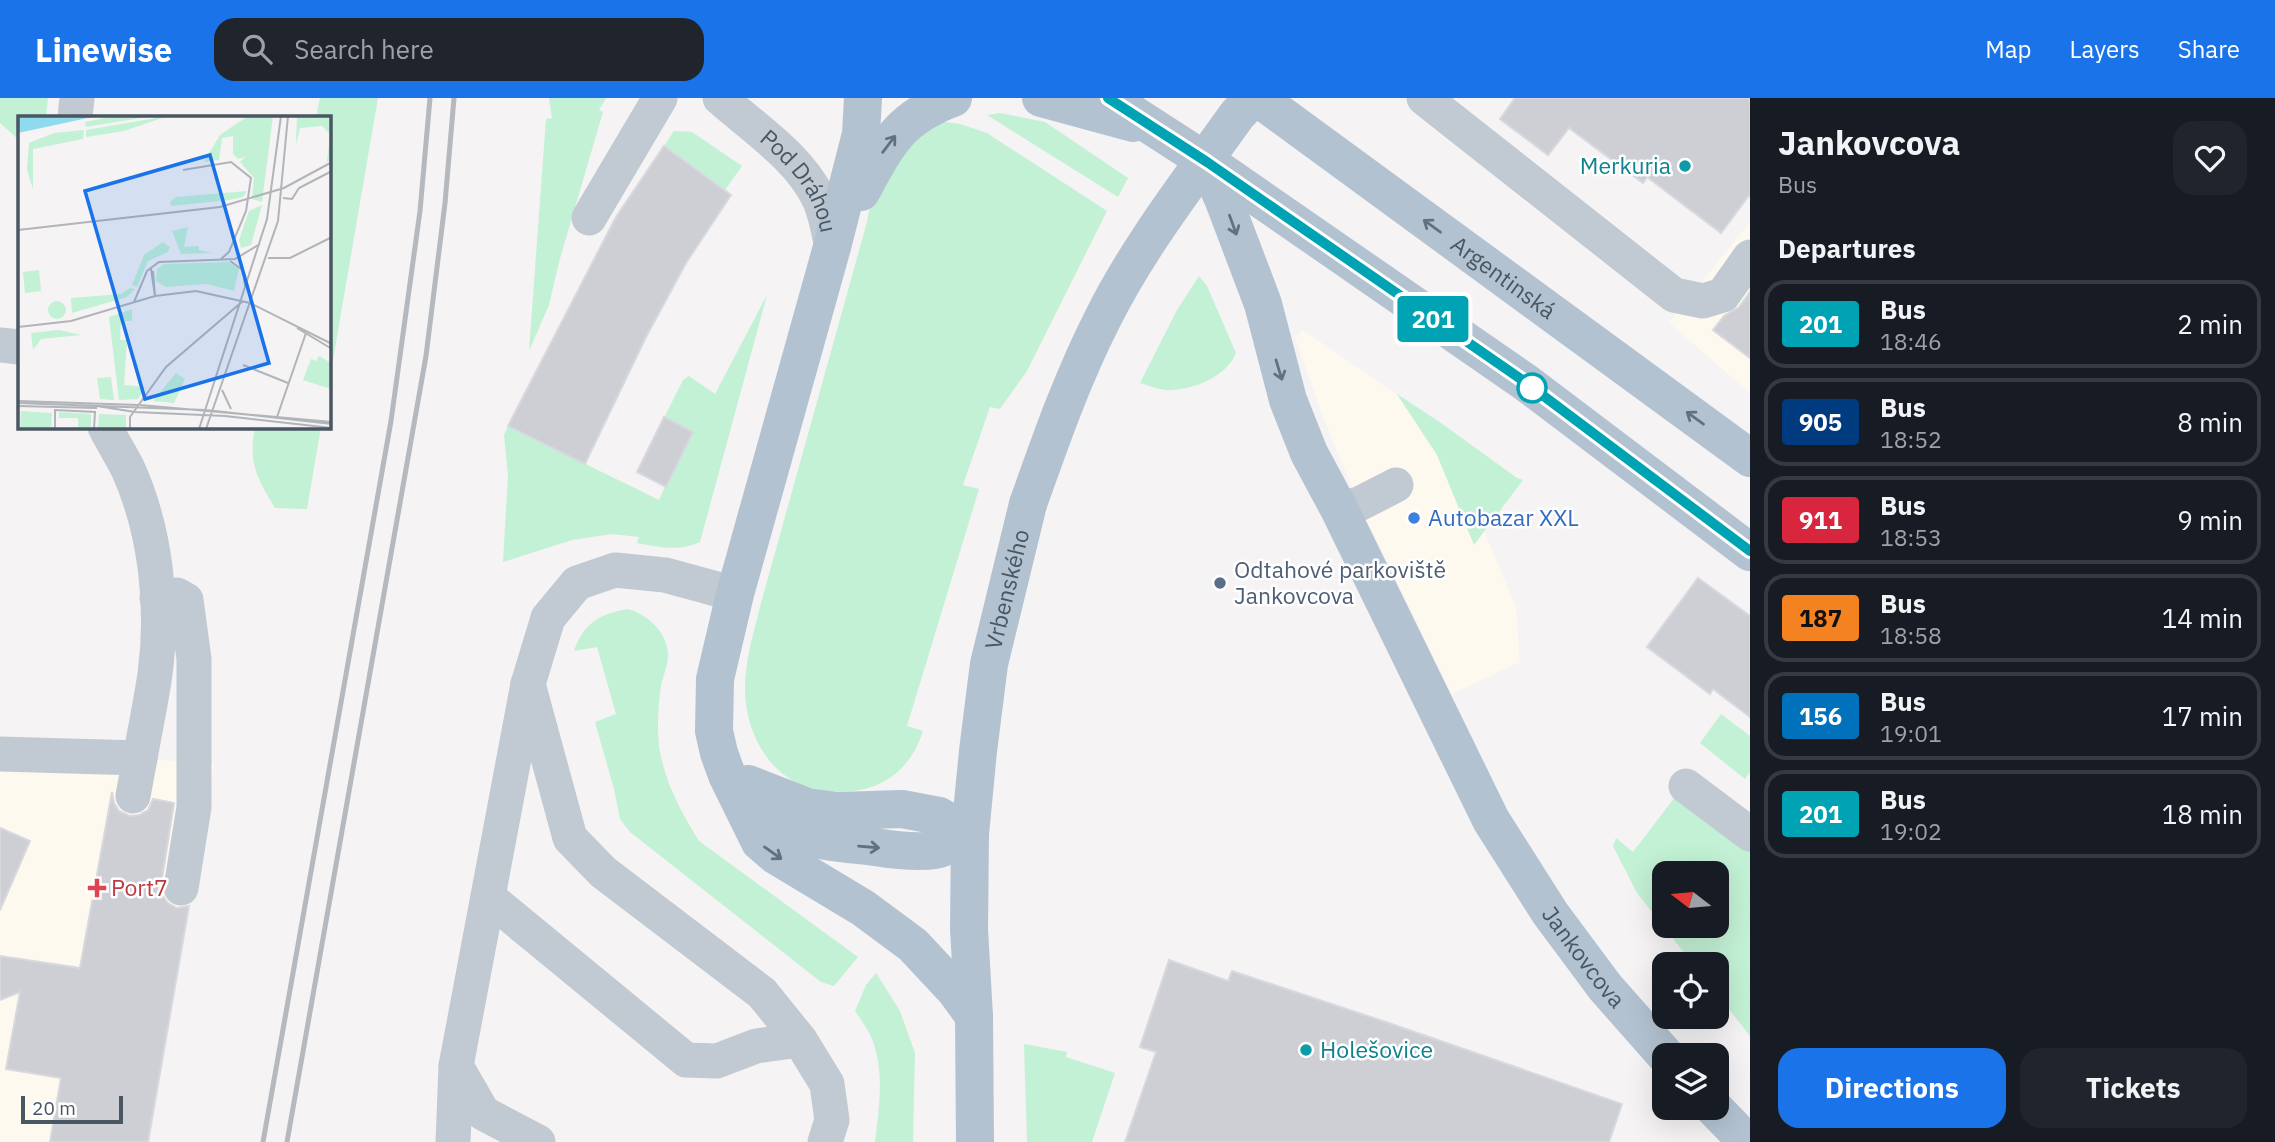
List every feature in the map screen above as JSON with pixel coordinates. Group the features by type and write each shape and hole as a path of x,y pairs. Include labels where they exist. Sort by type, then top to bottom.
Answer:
{"main road":[{"path":"863,98 861,134 832,247 735,594 715,680 714,731 727,775 760,842 775,855 863,908 913,945 948,982 974,1016"},
{"path":"832,247 886,146 908,122 933,106 953,98"},
{"path":"1041,98 1156,129"},
{"path":"1108,98 1207,162 1525,382 1750,551"},
{"name":"Argentinská","path":"1256,98 1750,458"},
{"name":"Vrbenského","path":"975,1142 974,1016 969,929 970,834 989,664 1028,504 1069,394 1102,319 1142,249 1237,115 1256,98"},
{"name":"Jankovcova","path":"1207,162 1263,304 1288,400 1309,453 1491,820 1550,913 1590,968 1654,1043"},
{"path":"727,775 807,807 836,811 902,809 939,816 970,834"},
{"path":"1726,1120 1747,1142"}],"street":[{"path":"75,116 78,98"},
{"path":"589,218 660,98"},
{"name":"Pod Dráhou","path":"720,98 792,161 806,177 826,218 832,247"},
{"path":"1424,98 1674,295 1703,302 1723,295 1750,257"},
{"path":"0,345 18,347"},
{"path":"106,429 128,471 146,523 156,577 159,624 155,673 133,796"},
{"path":"1339,509 1359,504 1396,485"},
{"path":"453,1142 456,1066 528,684 548,618 577,583 615,570 664,575 735,594"},
{"path":"157,598 177,595 186,600 194,659 194,807 181,888"},
{"path":"528,684 570,838 603,872 762,993 800,1040 827,1084 832,1120 825,1142"},
{"path":"0,754 140,758"},
{"path":"1686,786 1750,834"},
{"path":"488,897 686,1060 717,1061 756,1046 800,1040"},
{"path":"456,1066 483,1113 538,1142"}],"shaded area":[{"path":"1750,222 1750,393 1669,323"},
{"name":"Autobazar XXL","path":"1303,330 1397,394 1437,455 1474,544 1484,531 1516,607 1520,662 1452,694 1359,504 1322,415 1295,337"},
{"path":"0,748 214,764 148,1142 0,1142"}],"green space":[{"path":"0,98 48,98 46,116 18,116 18,139 0,123"},
{"path":"320,98 378,98 331,371 331,116 316,116"},
{"path":"549,98 606,98 599,110 603,112 549,305 529,351 546,119 552,118"},
{"path":"1000,113 1045,122 1128,178 1118,197 987,115"},
{"path":"939,121 960,124 987,133 1107,211 1027,371 1000,409 990,407 963,485 979,489 907,726 923,731 917,746 899,771 875,786 845,792 816,789 787,777 763,752 753,732 747,710 745,683 748,656 867,222 872,195 884,170"},
{"path":"674,131 692,132 742,166 725,190 664,146"},
{"path":"1199,276 1207,286 1236,353 1232,361 1218,375 1190,387 1168,390 1140,383 1177,310"},
{"path":"767,295 700,542 684,547 661,547 637,543 639,537 612,534 572,540 503,562 508,476 504,435 508,426 659,500 665,487 637,472 683,380 689,376 715,394"},
{"path":"1397,394 1523,480 1474,545 1437,455"},
{"path":"255,429 321,429 307,509 275,508 256,470"},
{"path":"628,609 649,620 660,632 667,646 668,658 659,708 659,746 669,784 686,819 699,841 858,957 834,986 821,982 630,832 620,819 595,722 616,714 597,647 574,651 583,633 594,621"},
{"path":"1721,714 1750,736 1750,772 1745,779 1700,743"},
{"path":"1681,789 1750,840 1750,1036 1729,1009 1729,952 1684,952 1672,938 1729,938 1729,861 1652,861 1652,912 1637,893 1613,846 1616,838 1633,852"},
{"path":"876,973 900,1011 915,1053 913,1142 875,1142 880,1090 879,1065 872,1039 855,1011 866,985"},
{"path":"1024,1044 1067,1052 1066,1057 1115,1073 1092,1142 1027,1142"}],"building":[{"name":"Merkuria","path":"1515,98 1750,98 1750,194 1721,233 1647,177 1643,183 1569,128 1548,155 1500,119"},
{"path":"664,146 731,195 686,263 646,337 585,464 508,426 616,217"},
{"path":"1750,292 1750,358 1713,330 1724,316 1739,307"},
{"path":"664,417 693,432 666,487 637,472"},
{"path":"1698,578 1750,616 1750,717 1713,689 1710,694 1647,647"},
{"path":"112,792 119,811 130,816 148,810 153,799 174,803 161,885 162,895 168,903 177,908 189,906 148,1142 50,1142 61,1078 6,1069 20,992 0,1000 0,956 80,968"},
{"path":"0,828 30,841 0,910"},
{"name":"Holešovice","path":"1169,960 1228,981 1232,971 1622,1104 1609,1142 1125,1142 1156,1052 1140,1047"}],"railway":[{"path":"263,1142 391,421 420,211 430,98"},
{"path":"287,1142 426,356 445,203 454,98"}],"bus line":[{"name":"201","path":"1108,98 1207,162 1525,382 1750,551"}],"place":[{"name":"Merkuria","path":"1685,166"},
{"name":"Autobazar XXL","path":"1414,518"},
{"name":"Odtahové parkoviště Jankovcova","path":"1220,583"},
{"name":"Port7","path":"97,888"},
{"name":"Holešovice","path":"1306,1050"}]}
